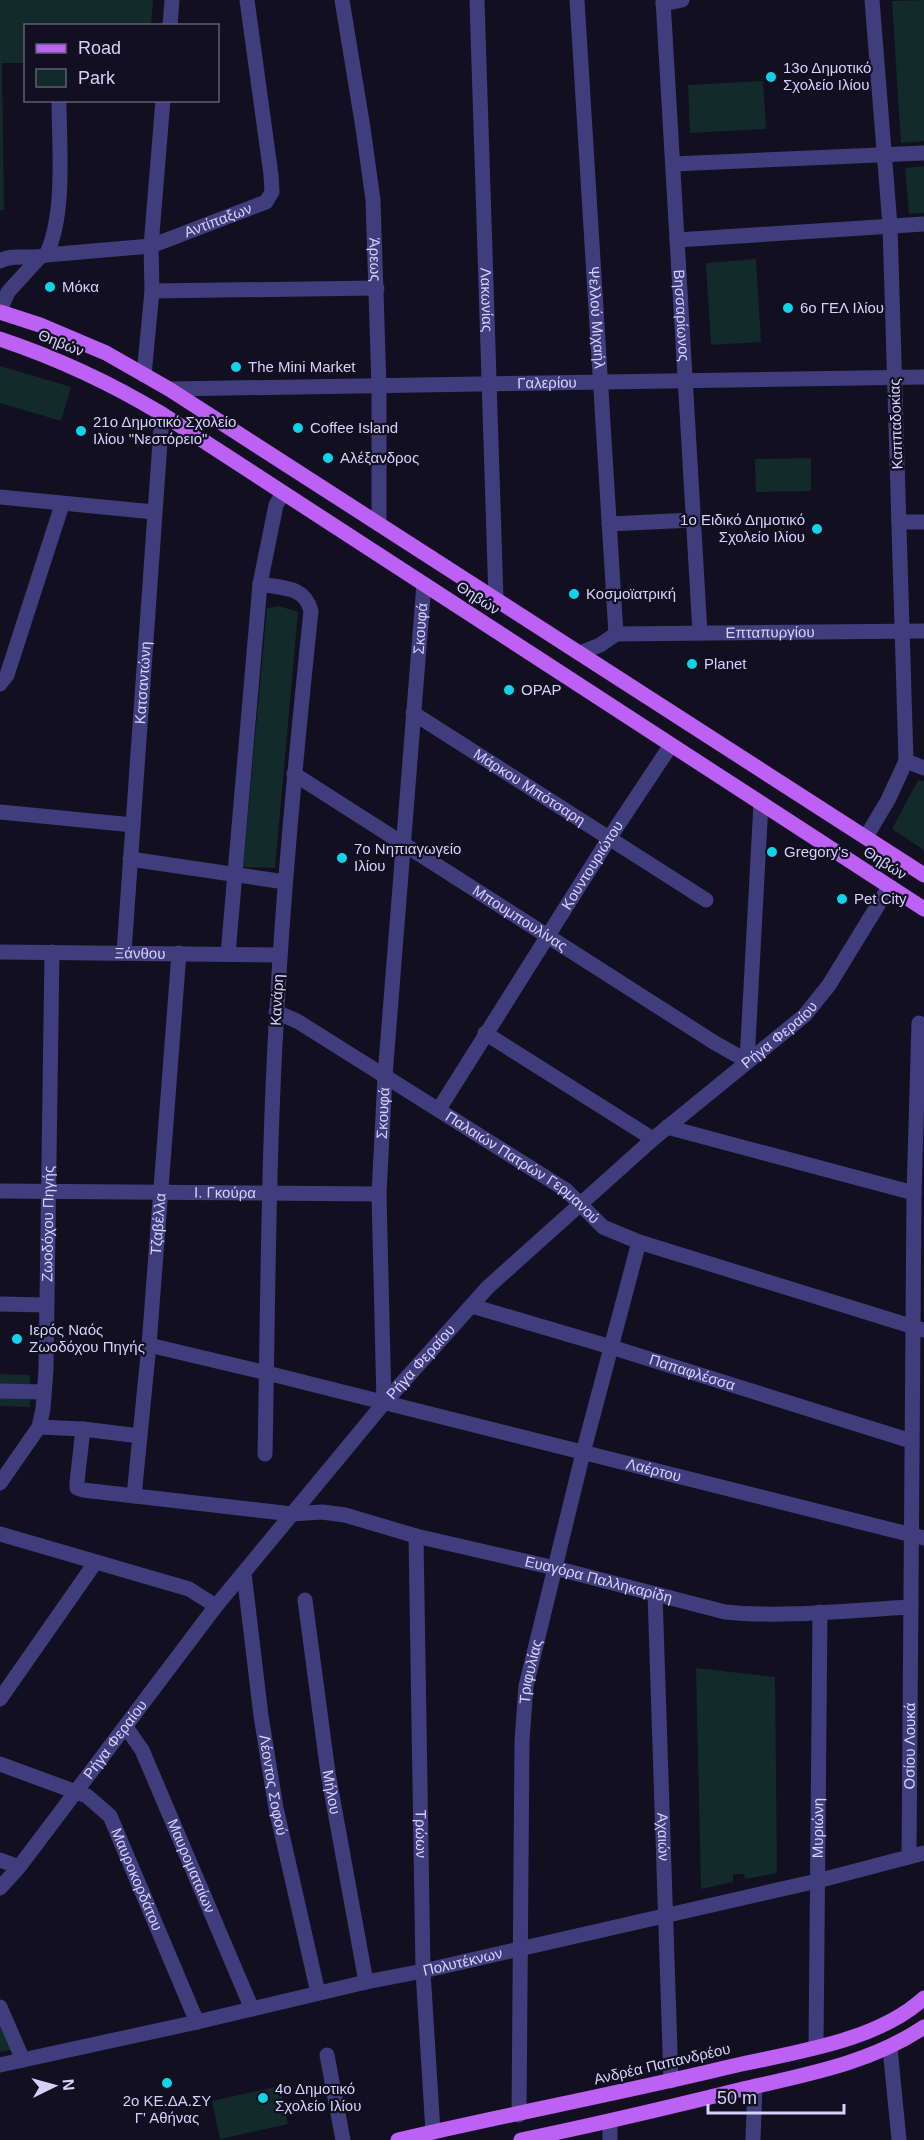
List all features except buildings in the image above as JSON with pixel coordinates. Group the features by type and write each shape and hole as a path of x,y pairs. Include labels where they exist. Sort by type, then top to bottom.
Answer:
{"main road":[{"name":"Θηβών","path":"0,311 105,353 169,389 924,875"},
{"name":"Θηβών","path":"0,339 67,363 162,414 924,909"},
{"name":"Ανδρέα Παπανδρέου","path":"398,2140 671,2081 854,2037 889,2022 924,1998"},
{"path":"521,2140 610,2121 849,2062 890,2048 924,2027"}],"street":[{"path":"170,24 172,0"},
{"name":"Αντίπαξων","path":"0,261 6,258 151,246 266,202 272,192 247,0"},
{"name":"Άρεως","path":"342,0 373,200 379,386 379,524"},
{"name":"Λακωνίας","path":"477,0 496,599"},
{"name":"Ψελλού Μιχαήλ","path":"576,0 616,634"},
{"path":"663,2 682,0"},
{"name":"Καππαδοκίας","path":"866,837 888,801 906,761 890,226 872,0"},
{"name":"Βησσαρίωνος","path":"663,2 699,633"},
{"path":"0,311 8,292 52,242 59,182 59,102"},
{"path":"144,375 152,291 151,246 163,102"},
{"path":"673,164 924,153"},
{"path":"677,240 924,224"},
{"path":"152,291 377,288"},
{"name":"Γαλερίου","path":"169,389 924,377"},
{"name":"Κατσαντώνη","path":"124,952 162,414"},
{"path":"228,954 260,584 276,505 284,493"},
{"path":"0,498 154,512"},
{"path":"0,684 7,675 62,505"},
{"path":"609,524 693,520"},
{"path":"899,522 924,522"},
{"name":"Κανάρη","path":"260,584 299,592 305,597 311,611 294,774 276,1012 269,1191 265,1454"},
{"name":"Σκουφά","path":"384,1402 379,1194 403,843 424,584"},
{"name":"Επταπυργίου","path":"616,634 924,631"},
{"path":"580,653 600,645 616,634"},
{"name":"Μάρκου Μπότσαρη","path":"413,713 706,900"},
{"name":"Κουντουριώτου","path":"439,1109 485,1033 671,745"},
{"path":"906,761 924,768"},
{"name":"Μπουμπουλίνας","path":"294,774 715,1043 747,1061"},
{"path":"747,1061 761,803"},
{"path":"0,812 133,825"},
{"path":"130,859 285,882"},
{"name":"Ρήγα Φεραίου","path":"0,1888 77,1792 216,1606 384,1402 488,1287 653,1138 805,1015 829,985 889,887"},
{"name":"Ξάνθου","path":"0,952 280,955"},
{"name":"Ζωοδόχου Πηγής","path":"0,1483 39,1427 44,1392 52,952"},
{"name":"Τζαβέλλα","path":"134,1496 149,1345 179,953"},
{"name":"Παλαιών Πατρών Γερμανού","path":"276,1012 297,1021 566,1190 603,1227 639,1242 918,1328"},
{"name":"Οσίου Λουκά","path":"916,1855 911,1607 918,1536 911,1442 918,1328 914,1193 919,1023"},
{"path":"485,1033 653,1138"},
{"path":"667,1127 914,1193"},
{"name":"Ι. Γκούρα","path":"0,1191 269,1191 379,1194"},
{"name":"Τριφυλίας","path":"519,2115 526,1686 583,1453 639,1242"},
{"path":"0,1304 46,1305"},
{"name":"Παπαφλέσσα","path":"472,1306 611,1347 911,1442"},
{"path":"149,1345 384,1402"},
{"path":"0,1391 44,1392"},
{"name":"Λαέρτου","path":"384,1402 918,1536"},
{"path":"39,1427 83,1429 140,1436"},
{"name":"Ευαγόρα Παλληκαρίδη","path":"83,1429 77,1488 82,1490 292,1514 334,1513 416,1536 555,1568 725,1612 742,1614 820,1612 911,1607"},
{"path":"0,1534 189,1589 216,1606"},
{"name":"Τρώων","path":"416,1536 423,1971 433,2132"},
{"path":"0,1699 95,1563"},
{"name":"Λέοντος Σοφού","path":"244,1573 261,1716 276,1808 318,1993"},
{"name":"Αχαιών","path":"655,1594 671,2081"},
{"name":"Μήλου","path":"305,1600 328,1773 366,1982"},
{"name":"Μυριώνη","path":"816,2046 820,1612"},
{"name":"Μαυροματαίων","path":"126,1727 142,1750 252,2009"},
{"name":"Μαυροκορδάτου","path":"0,1764 87,1796 110,1816 198,2022"},
{"name":"Πολυτέκνων","path":"0,2065 817,1881 916,1855"},
{"path":"0,1860 19,1867"},
{"path":"0,2007 23,2060"},
{"path":"890,2048 899,2140"},
{"path":"327,2055 343,2140"},
{"path":"753,2140 755,2086"},
{"path":"610,2121 610,2140"}],"green space":[{"path":"0,0 153,0 151,24 24,24 24,63 2,63 4,210 0,210"},
{"path":"924,0 924,141 901,143 892,1"},
{"path":"763,81 766,129 690,133 688,85"},
{"path":"924,166 924,213 909,214 905,168"},
{"path":"756,259 761,342 711,345 706,263"},
{"path":"0,366 71,387 61,421 0,403"},
{"path":"811,458 811,491 756,492 755,459"},
{"path":"279,606 298,612 275,868 243,867 267,608"},
{"path":"918,780 924,781 924,850 892,829"},
{"path":"0,1374 30,1375 30,1407 0,1406"},
{"path":"696,1668 775,1677 777,1873 745,1879 744,1874 733,1874 733,1882 701,1889"},
{"path":"0,2026 12,2050 0,2052"},
{"path":"280,2086 288,2124 220,2139 212,2101"}],"place":[{"name":"13ο Δημοτικό Σχολείο Ιλίου","path":"771,77"},
{"name":"Μόκα","path":"50,287"},
{"name":"6ο ΓΕΛ Ιλίου","path":"788,308"},
{"name":"The Mini Market","path":"236,367"},
{"name":"Coffee Island","path":"298,428"},
{"name":"21ο Δημοτικό Σχολείο Ιλίου \"Νεστόρειο\"","path":"81,431"},
{"name":"Αλέξανδρος","path":"328,458"},
{"name":"1ο Ειδικό Δημοτικό Σχολείο Ιλίου","path":"817,529"},
{"name":"Κοσμοϊατρική","path":"574,594"},
{"name":"Planet","path":"692,664"},
{"name":"OPAP","path":"509,690"},
{"name":"Gregory's","path":"772,852"},
{"name":"7ο Νηπιαγωγείο Ιλίου","path":"342,858"},
{"name":"Pet City","path":"842,899"},
{"name":"Ιερός Ναός Ζωοδόχου Πηγής","path":"17,1339"},
{"name":"2ο ΚΕ.ΔΑ.ΣΥ Γ' Αθήνας","path":"167,2083"},
{"name":"4ο Δημοτικό Σχολείο Ιλίου","path":"263,2098"}]}
